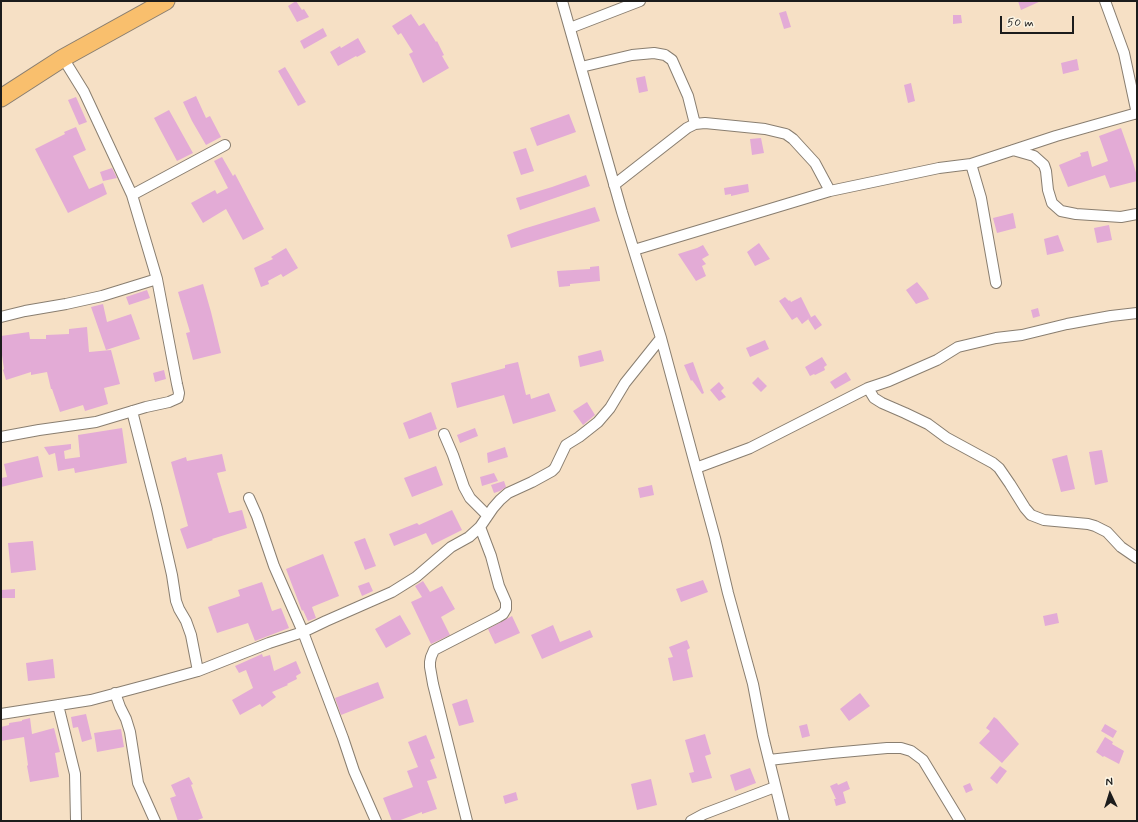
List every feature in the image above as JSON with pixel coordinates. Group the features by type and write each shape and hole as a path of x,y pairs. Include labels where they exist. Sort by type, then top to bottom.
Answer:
{"main road":[{"path":"1,98 63,58 166,1"}],"street":[{"path":"562,1 614,185 661,338 753,684 763,736 784,821"},
{"path":"570,28 640,1"},
{"path":"634,250 830,191 939,168 971,164 1056,136 1137,113 1124,53 1105,1"},
{"path":"581,67 632,55 654,53 665,55 672,60 685,89 695,124"},
{"path":"1,437 96,422 146,407 169,402 175,400 179,396 178,384 157,279 132,195 84,92 63,58"},
{"path":"614,185 687,128 695,124 705,122 765,129 786,134 793,139 815,163 830,191"},
{"path":"132,195 225,145"},
{"path":"1013,150 1034,156 1044,165 1048,190 1052,203 1061,212 1121,217 1137,214"},
{"path":"971,164 981,198 996,283"},
{"path":"1,316 102,296 157,279"},
{"path":"696,468 750,448 868,388 901,376 937,360 958,347 996,338 1022,335 1067,324 1137,313"},
{"path":"1,714 91,700 198,671 269,643 303,632 392,592 416,577 451,547 469,537 480,527 487,515 508,493 552,471 555,468 566,445 598,422 610,408 625,383 661,338"},
{"path":"868,388 874,398 882,403 928,424 947,438 993,463 999,468 1031,515 1044,520 1095,526 1107,532 1121,548 1137,558"},
{"path":"132,411 157,509 172,575 176,601 191,635 198,671"},
{"path":"444,434 470,498 487,515"},
{"path":"249,498 274,566 303,632 354,771 376,821"},
{"path":"467,821 433,684 430,662 434,650 498,618 506,609 506,602 499,586 491,556 480,527"},
{"path":"115,693 130,732 138,783 155,821"},
{"path":"58,705 75,774 76,821"},
{"path":"769,760 887,748 901,748 911,751 923,760 960,821"},
{"path":"693,820 704,814 775,787"}],"building":[{"path":"296,1 309,17 297,22 288,6"},
{"path":"1018,1 1041,1 1021,10"},
{"path":"786,11 791,27 784,29 779,13"},
{"path":"411,14 419,26 424,23 436,42 437,41 444,55 442,56 449,68 423,83 409,54 413,52 401,33 398,35 392,26"},
{"path":"953,15 961,15 962,23 953,24"},
{"path":"323,28 327,36 304,49 300,41"},
{"path":"358,38 366,52 338,66 330,52 340,46 341,48"},
{"path":"1077,59 1079,70 1063,74 1061,63"},
{"path":"285,67 306,102 298,106 278,71"},
{"path":"645,76 648,91 639,93 636,78"},
{"path":"911,83 915,101 908,103 904,85"},
{"path":"196,96 206,118 210,116 221,137 206,145 183,102"},
{"path":"76,97 87,122 79,125 68,100"},
{"path":"169,110 193,153 177,161 154,118"},
{"path":"569,114 576,132 537,146 530,128"},
{"path":"76,127 86,150 73,156 89,189 103,183 107,194 68,213 35,149 65,134 64,132"},
{"path":"1121,128 1132,159 1137,181 1110,188 1105,175 1068,187 1059,165 1081,156 1080,153 1088,151 1092,167 1108,161 1099,136"},
{"path":"761,138 764,153 752,155 750,139"},
{"path":"526,148 534,171 521,175 513,152"},
{"path":"222,157 233,176 235,174 264,229 243,240 226,209 203,223 191,203 215,190 217,194 228,188 214,161"},
{"path":"112,168 117,178 103,181 100,172"},
{"path":"586,175 590,186 520,210 516,198"},
{"path":"748,184 749,192 731,196 731,194 725,195 724,188"},
{"path":"595,207 600,221 511,248 507,235"},
{"path":"1013,213 1016,228 997,233 993,218"},
{"path":"1109,225 1112,240 1097,243 1094,228"},
{"path":"1058,235 1064,251 1047,255 1044,239"},
{"path":"759,243 770,259 755,266 747,252"},
{"path":"703,245 709,255 702,259 706,264 702,266 706,276 696,281 678,254"},
{"path":"286,248 298,268 283,277 281,274 268,281 269,284 261,287 254,268 273,259 271,257"},
{"path":"599,266 600,281 570,284 570,286 559,287 557,271 590,269 590,267"},
{"path":"917,282 929,299 916,304 906,290"},
{"path":"203,284 221,353 193,360 186,333 190,332 178,292"},
{"path":"147,290 150,298 129,305 126,297"},
{"path":"785,297 791,302 801,297 811,317 802,324 797,317 792,320 779,301"},
{"path":"103,304 107,322 131,314 140,339 106,350 91,307"},
{"path":"1038,308 1040,316 1033,318 1031,310"},
{"path":"815,315 822,325 815,330 808,319"},
{"path":"87,327 89,352 111,350 120,384 104,388 108,404 85,411 83,405 60,412 51,389 47,372 31,375 31,372 6,380 3,370 1,336 29,332 30,339 46,339 46,335 69,334 69,329"},
{"path":"765,340 769,349 750,357 746,348"},
{"path":"601,350 604,361 580,367 578,356"},
{"path":"822,357 827,365 824,367 825,370 810,376 805,367"},
{"path":"518,362 526,395 530,394 531,399 549,393 556,411 513,424 504,395 457,408 451,383 505,368 505,365"},
{"path":"693,362 704,393 702,394 692,380 691,381 684,365"},
{"path":"164,370 166,379 155,382 153,373"},
{"path":"846,372 851,380 835,389 830,382"},
{"path":"758,377 767,386 761,392 752,383"},
{"path":"719,382 724,388 721,391 726,397 719,401 710,390"},
{"path":"587,402 595,415 583,425 573,411"},
{"path":"431,412 437,429 409,439 403,423"},
{"path":"122,428 127,463 75,473 74,468 58,471 55,453 49,455 44,447 71,444 71,449 64,451 65,459 80,457 78,435"},
{"path":"475,428 478,436 460,443 457,435"},
{"path":"505,447 508,457 488,463 487,453"},
{"path":"1102,450 1108,482 1095,485 1089,452"},
{"path":"222,454 226,471 217,473 229,513 242,510 247,528 187,549 180,529 188,526 171,462 186,457 187,461"},
{"path":"1067,455 1075,489 1061,492 1052,459"},
{"path":"38,456 43,477 1,487 1,478 7,477 4,464"},
{"path":"436,466 443,485 412,497 404,478"},
{"path":"494,473 498,481 482,486 480,477"},
{"path":"504,481 506,487 494,493 491,485"},
{"path":"652,485 654,495 640,498 638,488"},
{"path":"452,510 462,530 432,545 426,533 394,546 389,534 417,523 419,525"},
{"path":"365,538 376,566 365,570 354,542"},
{"path":"33,541 36,570 11,573 8,543"},
{"path":"323,554 339,596 312,607 316,618 308,621 303,610 302,611 286,569"},
{"path":"703,580 708,592 681,602 676,589"},
{"path":"423,581 430,592 442,586 455,609 441,617 450,635 431,644 411,602 422,597 415,586"},
{"path":"262,582 272,611 281,608 289,628 255,641 248,623 217,633 208,607 240,596 238,590"},
{"path":"369,582 373,591 362,596 358,586"},
{"path":"15,589 15,598 1,598 1,590"},
{"path":"1057,613 1059,623 1045,626 1043,616"},
{"path":"400,615 411,634 386,648 375,629"},
{"path":"512,616 520,633 495,644 488,629"},
{"path":"553,625 560,642 590,630 593,637 542,659 531,635"},
{"path":"687,640 690,648 687,650 693,677 673,681 668,658 673,657 669,647"},
{"path":"262,654 263,657 270,655 274,671 296,661 301,673 296,676 297,679 287,684 288,685 272,692 276,697 262,707 260,704 240,715 232,700 253,688 246,670 239,673 235,666"},
{"path":"53,659 55,678 28,681 26,663"},
{"path":"378,682 384,698 341,715 335,698"},
{"path":"860,693 870,706 849,721 840,709"},
{"path":"467,699 474,722 459,726 452,704"},
{"path":"86,714 92,739 82,742 78,727 73,728 71,717"},
{"path":"994,717 1019,744 1002,763 979,743 990,731 986,728"},
{"path":"30,718 32,734 54,728 60,752 55,753 59,777 30,782 24,737 1,741 1,727 9,725 9,723"},
{"path":"807,724 810,736 802,738 799,726"},
{"path":"1105,724 1117,731 1113,738 1101,731"},
{"path":"121,729 124,747 97,752 94,733"},
{"path":"705,734 711,754 705,756 712,778 692,783 689,773 694,772 685,740"},
{"path":"426,735 435,758 430,760 437,778 427,781 437,809 422,814 422,812 398,821 392,821 383,798 413,787 407,771 418,767 408,742"},
{"path":"1105,737 1113,742 1112,744 1124,751 1119,764 1096,752"},
{"path":"1000,766 1007,771 997,784 990,778"},
{"path":"750,768 756,783 735,791 730,775"},
{"path":"189,777 193,784 191,785 203,818 195,821 178,821 170,798 176,796 171,785"},
{"path":"651,779 657,805 637,810 631,784"},
{"path":"847,781 850,789 843,792 846,803 836,806 834,799 836,799 830,786 837,783 838,785"},
{"path":"970,783 973,790 966,793 963,786"},
{"path":"516,792 518,800 505,804 503,796"}]}
